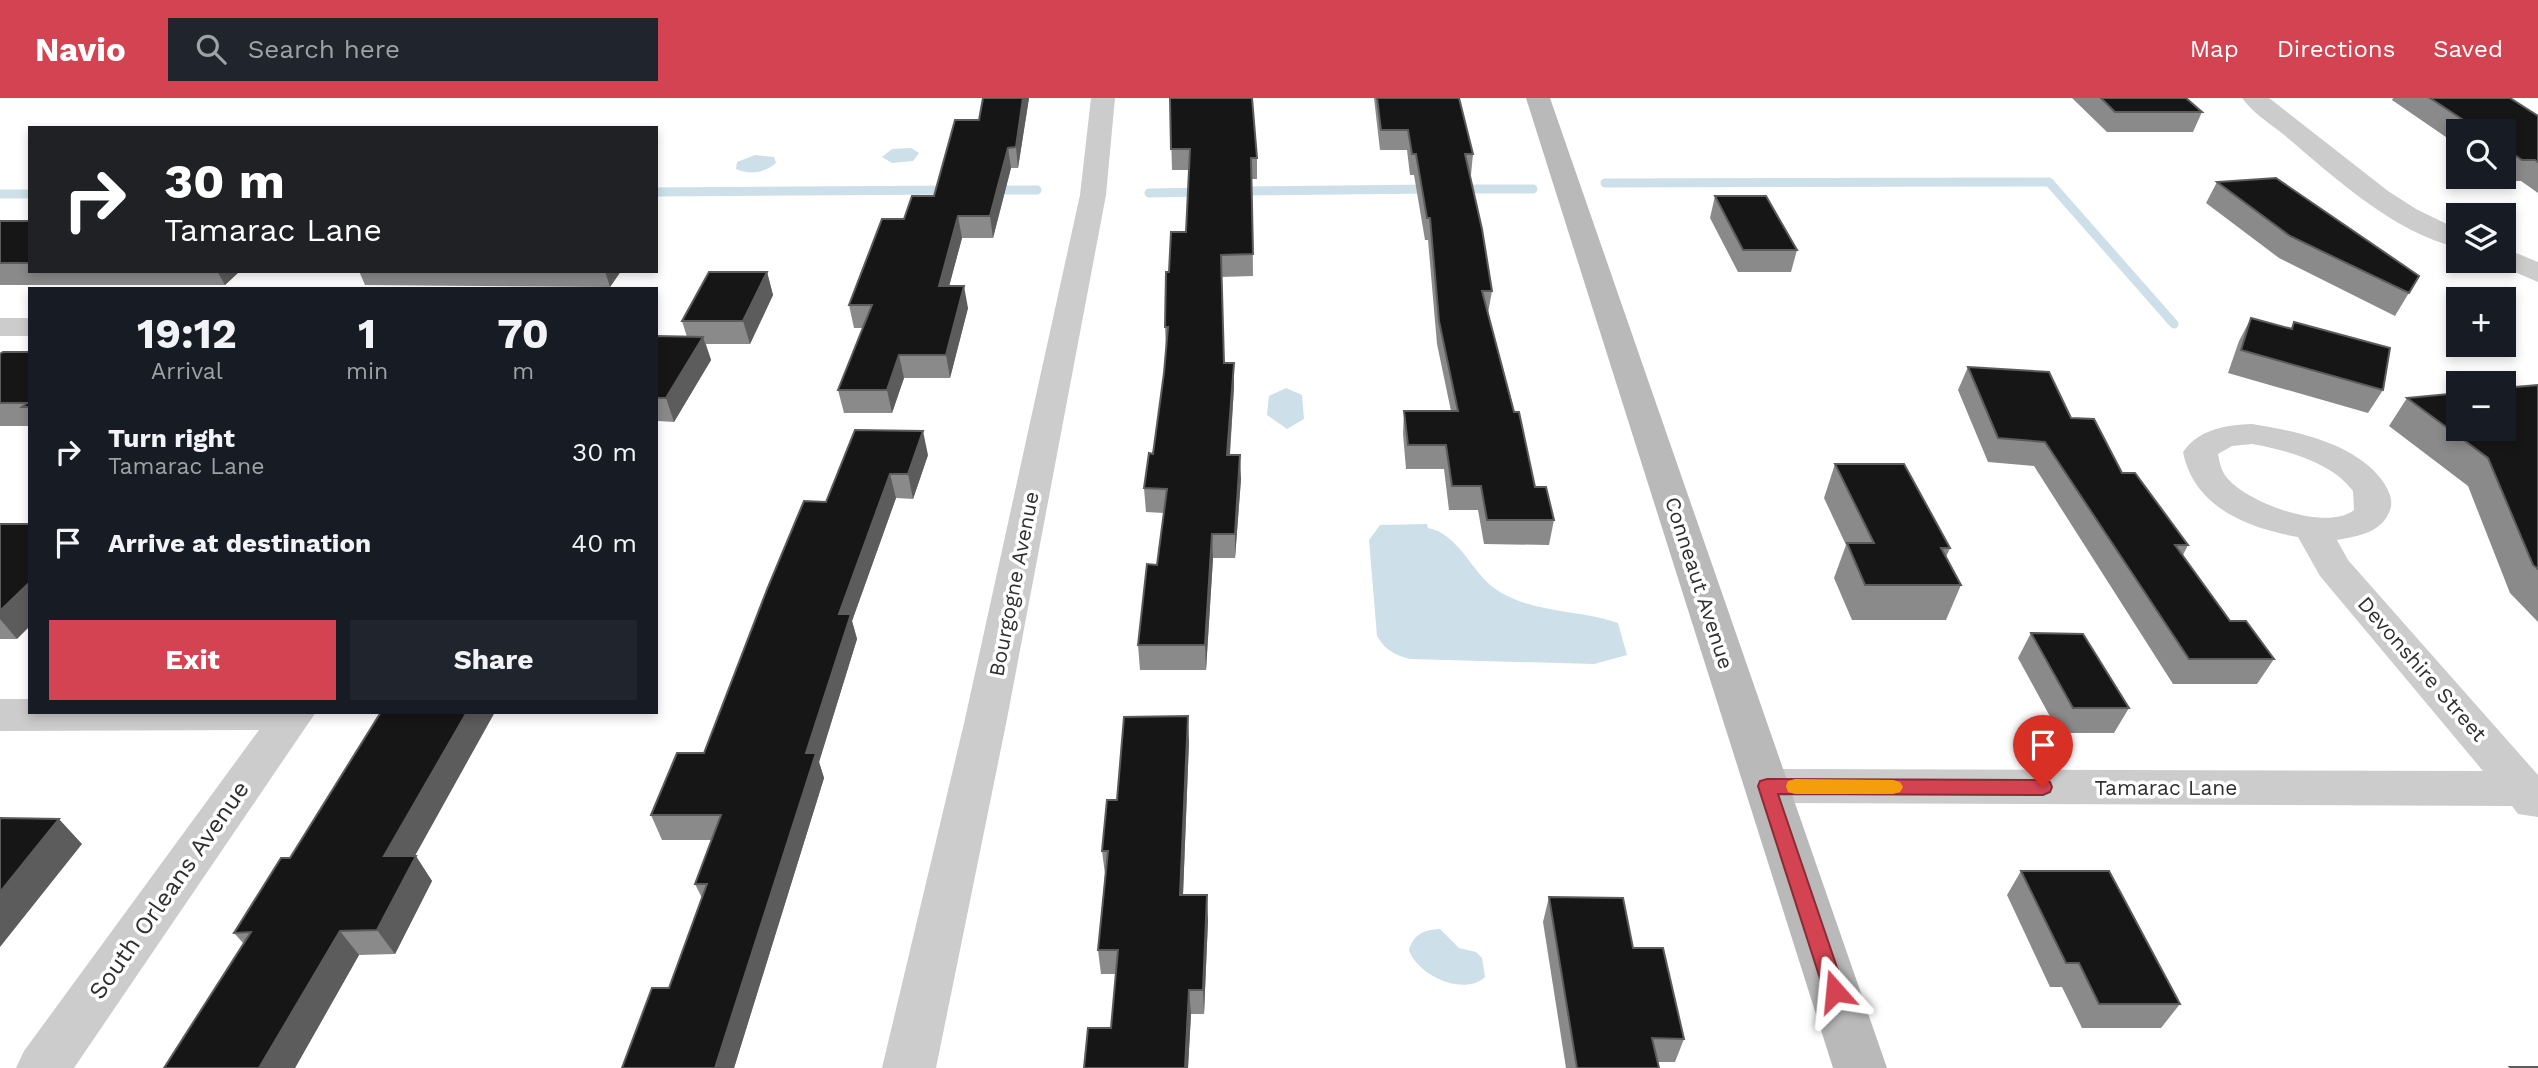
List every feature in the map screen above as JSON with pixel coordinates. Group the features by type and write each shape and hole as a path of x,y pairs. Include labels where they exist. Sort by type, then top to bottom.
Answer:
{"street":[{"name":"Bourgogne Avenue","path":"908,1068 986,719 1093,195 1103,98"},
{"name":"Conneaut Avenue","path":"1538,98 1860,1068"},
{"path":"2254,98 2405,214 2446,234"},
{"path":"2362,183 2413,189 2446,212"},
{"path":"2516,263 2538,273"},
{"path":"0,327 28,327"},
{"name":"Devonshire Street","path":"2312,528 2333,567 2531,797"},
{"path":"0,715 147,714"},
{"name":"South Orleans Avenue","path":"43,1068 293,714"},
{"name":"Tamarac Lane","path":"1767,786 2531,797"}],"water":[{"path":"911,148 919,153 913,161 892,163 882,157 892,149"},
{"path":"755,155 774,157 776,163 757,172 736,169 737,162"},
{"path":"1286,388 1302,395 1304,419 1287,429 1267,415 1269,396"},
{"path":"1427,524 1428,528 1448,537 1494,588 1508,596 1539,607 1618,623 1627,655 1594,664 1410,659 1391,651 1377,636 1369,540 1380,525"},
{"path":"1440,929 1459,948 1476,952 1482,958 1485,977 1476,983 1454,984 1421,968 1409,950 1411,944 1421,933"}],"building":[{"path":"983,98 1023,98 1016,147 1008,148 990,216 958,216 939,286 964,286 946,355 899,355 887,390 838,390 872,305 849,305 882,219 904,219 912,196 934,196 955,120 979,120"},
{"path":"1170,98 1252,98 1257,158 1251,158 1253,254 1221,255 1224,363 1234,363 1227,455 1240,455 1235,534 1212,534 1205,645 1138,645 1147,564 1157,565 1167,489 1144,488 1149,453 1153,454 1164,373 1168,327 1165,327 1166,272 1169,272 1171,232 1186,232 1190,149 1171,149"},
{"path":"1377,98 1459,98 1473,154 1465,154 1482,229 1492,291 1482,291 1514,412 1519,412 1535,487 1546,487 1554,520 1487,520 1481,486 1452,486 1446,445 1408,445 1404,411 1458,411 1439,321 1430,218 1427,218 1416,154 1412,154 1408,130 1381,130"},
{"path":"2101,98 2186,98 2202,112 2115,112"},
{"path":"2430,98 2510,98 2538,116 2538,162 2522,160 2516,156 2516,119 2462,119"},
{"path":"2276,178 2419,276 2409,293 2290,236 2217,182"},
{"path":"1715,196 1766,196 1797,250 1743,250"},
{"path":"0,221 28,221 28,263 0,263"},
{"path":"709,272 767,272 743,321 682,321"},
{"path":"2251,318 2292,329 2294,322 2390,348 2383,390 2241,350"},
{"path":"658,336 703,337 666,398 658,398"},
{"path":"28,352 28,407 22,407 27,403 0,403 0,354"},
{"path":"1968,367 2049,372 2071,418 2094,419 2122,473 2135,473 2188,545 2175,545 2230,621 2246,621 2274,659 2189,659 2045,442 1998,438"},
{"path":"2538,385 2538,569 2533,565 2488,458 2465,441 2516,441 2516,387"},
{"path":"2446,394 2446,427 2407,398"},
{"path":"855,430 923,431 908,474 890,474 839,614 851,614 806,753 816,753 715,1068 622,1068 652,988 669,988 707,884 695,884 721,815 651,815 677,753 704,753 804,501 826,502"},
{"path":"1835,464 1904,464 1950,548 1941,548 1961,585 1865,585 1847,543 1874,543"},
{"path":"0,524 28,524 28,584 0,611"},
{"path":"2031,633 2083,634 2129,708 2073,708"},
{"path":"380,714 466,714 384,856 416,856 377,930 340,931 259,1068 164,1068 251,932 234,933 281,858 290,858"},
{"path":"1188,716 1180,895 1207,895 1203,990 1189,990 1185,1068 1084,1068 1088,1028 1111,1028 1118,950 1098,950 1108,851 1102,851 1107,800 1117,800 1124,717"},
{"path":"0,818 59,819 0,892"},
{"path":"2021,871 2109,871 2180,1004 2099,1004 2079,963 2066,963"},
{"path":"1549,897 1623,898 1633,948 1663,948 1684,1039 1652,1038 1659,1068 1577,1068"}],"waterway":[{"path":"1605,183 2049,182 2174,324"},
{"path":"1237,191 1433,189"},
{"path":"1458,189 1533,189"},
{"path":"658,192 950,190"},
{"path":"989,190 1037,190"},
{"path":"1149,193 1202,192"},
{"path":"0,194 28,194"}],"slow traffic":[{"path":"1795,786 1893,787"}],"route":[{"path":"1835,991 1767,786 2043,787"}]}
